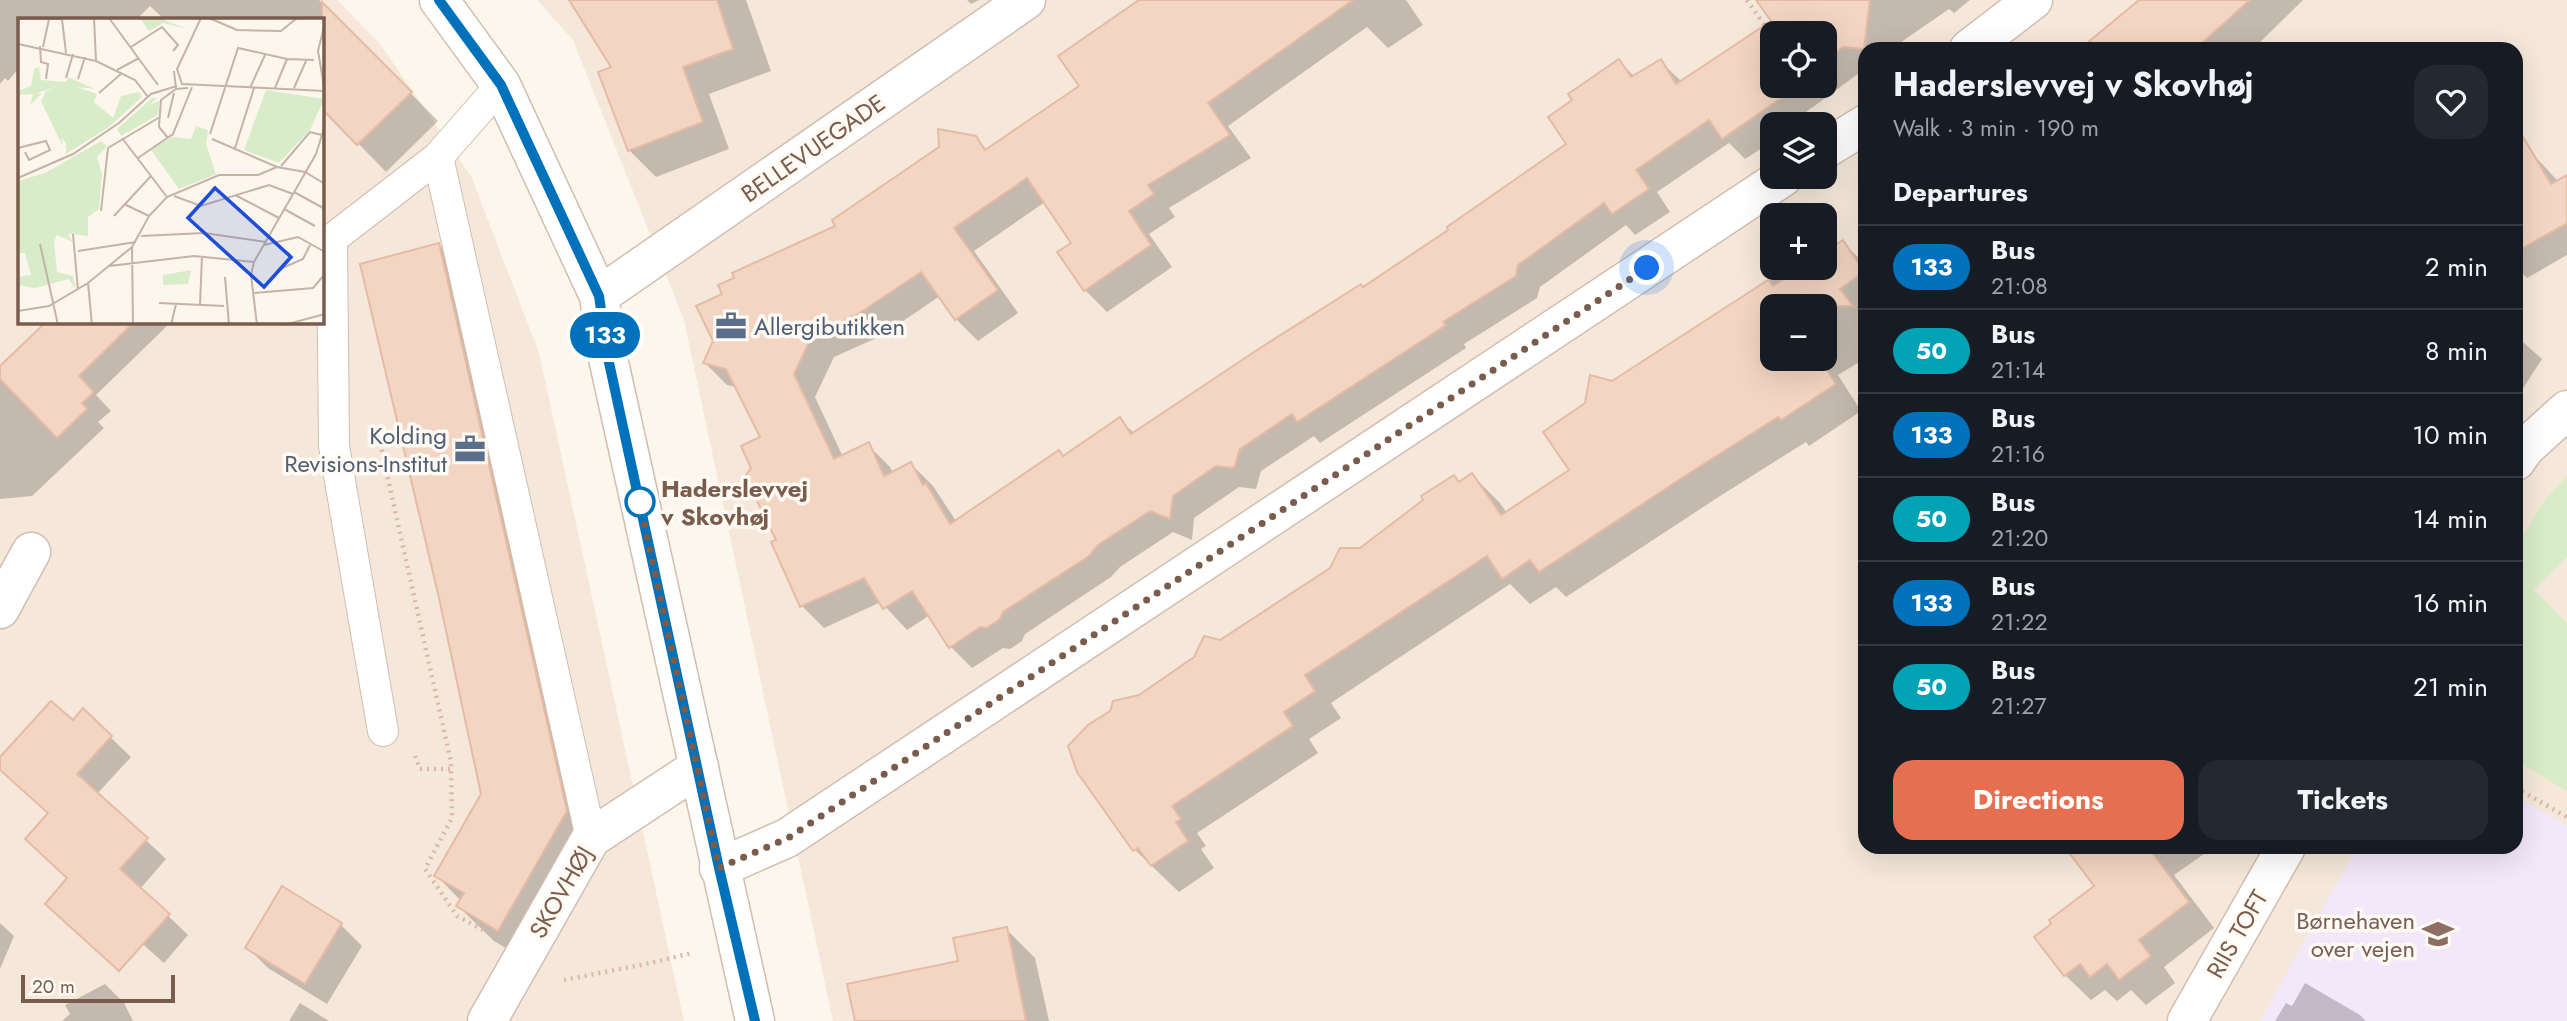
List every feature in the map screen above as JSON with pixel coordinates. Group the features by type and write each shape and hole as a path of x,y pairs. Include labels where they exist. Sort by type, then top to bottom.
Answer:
{"street":[{"path":"439,0 501,85 599,296 608,358 755,1021"},
{"name":"BELLEVUEGADE","path":"599,296 1026,0"},
{"path":"1978,42 2034,0"},
{"path":"1837,142 1858,129"},
{"path":"719,868 788,838 1765,189"},
{"path":"2523,451 2567,410"},
{"path":"0,609 31,552"},
{"name":"SKOVHØJ","path":"496,1006 591,838 699,767"},
{"name":"RIIS TOFT","path":"2187,1021 2283,854"}],"lane":[{"path":"383,731 334,446 332,239 438,158 501,85"},
{"path":"438,158 591,838"}],"path":[{"path":"1747,0 1761,21"},
{"path":"379,439 451,762 453,818 425,869 457,916 526,953"},
{"path":"2523,792 2567,817"},
{"path":"496,1006 646,964"}],"shaded area":[{"path":"0,0 337,0 380,44 471,176 539,353 684,1021 0,1021"},
{"path":"537,0 2567,0 2567,1021 833,1021 684,320 573,40"},
{"name":"Børnehaven over vejen","path":"2523,800 2567,826 2567,1021 2260,1021 2353,854 2523,854"}],"green space":[{"path":"2567,476 2567,557 2534,590 2567,623 2567,791 2523,765 2523,535 2545,500"}],"building":[{"path":"569,0 717,0 733,49 683,67 703,122 628,151 598,72 611,67"},
{"path":"1139,0 1353,0 1208,103 1230,135 1148,185 1154,194 1129,211 1151,245 1084,291 1057,252 1071,243 1027,178 954,228 998,290 955,320 921,272 858,314 812,336 794,374 834,459 869,442 884,476 911,462 950,524 1059,450 1063,456 1120,417 1131,434 1257,350 1361,284 1363,287 1448,230 1447,227 1566,144 1548,117 1572,100 1568,94 1619,59 1631,77 1661,59 1676,84 1760,28 1760,98 1781,98 1722,139 1709,120 1636,170 1649,189 1612,214 1604,203 1518,265 1516,276 1443,322 1446,325 1297,422 1292,414 1240,449 1234,468 1216,466 1173,496 1170,519 1150,511 1098,545 1089,556 1003,612 1000,619 987,628 980,627 949,648 912,591 883,609 864,578 800,607 771,542 776,540 745,476 751,468 741,446 760,437 726,369 703,363 713,341 696,306 722,294 718,285 734,278 732,273 835,226 832,220 939,147 938,129 976,136 985,150 1079,86 1058,56"},
{"path":"1756,0 1870,0 1865,42 1858,42 1858,48 1843,47 1837,51 1837,21 1771,21"},
{"path":"2139,0 2250,0 2203,42 2088,42"},
{"path":"322,2 412,92 357,145 324,111"},
{"path":"2523,137 2551,184 2567,175 2567,223 2523,248"},
{"path":"1843,240 1858,263 1858,276 1840,289 1853,306 1837,306 1837,294 1760,294 1760,371 1828,371 1836,384 1781,420 1778,417 1691,472 1539,572 1530,560 1502,579 1487,556 1305,675 1315,691 1284,712 1293,726 1172,806 1181,819 1176,822 1188,841 1151,866 1138,848 1133,851 1077,772 1068,746 1088,725 1110,711 1113,701 1139,695 1194,657 1204,636 1220,640 1330,568 1340,548 1360,548 1423,500 1421,496 1454,475 1459,482 1472,473 1501,515 1569,470 1543,432 1585,403 1590,375 1612,381 1768,280 1773,286 1782,280 1837,280 1837,244"},
{"path":"439,243 567,811 498,931 456,906 464,893 434,876 481,794 439,598 360,264"},
{"path":"44,324 132,324 79,376 94,392 82,403 87,409 57,438 0,379 0,366"},
{"path":"51,701 73,720 83,708 112,736 77,774 148,838 120,869 170,914 119,971 45,904 67,878 25,839 48,813 0,770 0,757"},
{"path":"2070,854 2153,854 2189,902 2139,940 2151,956 2119,980 2107,964 2090,977 2080,964 2064,976 2034,937 2051,924 2049,920 2094,886"},
{"path":"282,886 342,923 305,984 245,948"},
{"path":"1007,927 1026,1021 855,1021 847,984 958,961 953,938"}],"bus line":[{"name":"133","path":"439,0 501,85 599,296 608,358 755,1021"}],"place":[{"name":"Allergibutikken","path":"731,326"},
{"name":"Kolding Revisions-Institut","path":"470,449"},
{"name":"Haderslevvej v Skovhøj","path":"640,502"},
{"name":"Børnehaven over vejen","path":"2438,934"}],"route":[{"path":"640,502 638,495 719,868 788,838 1647,268"}]}
